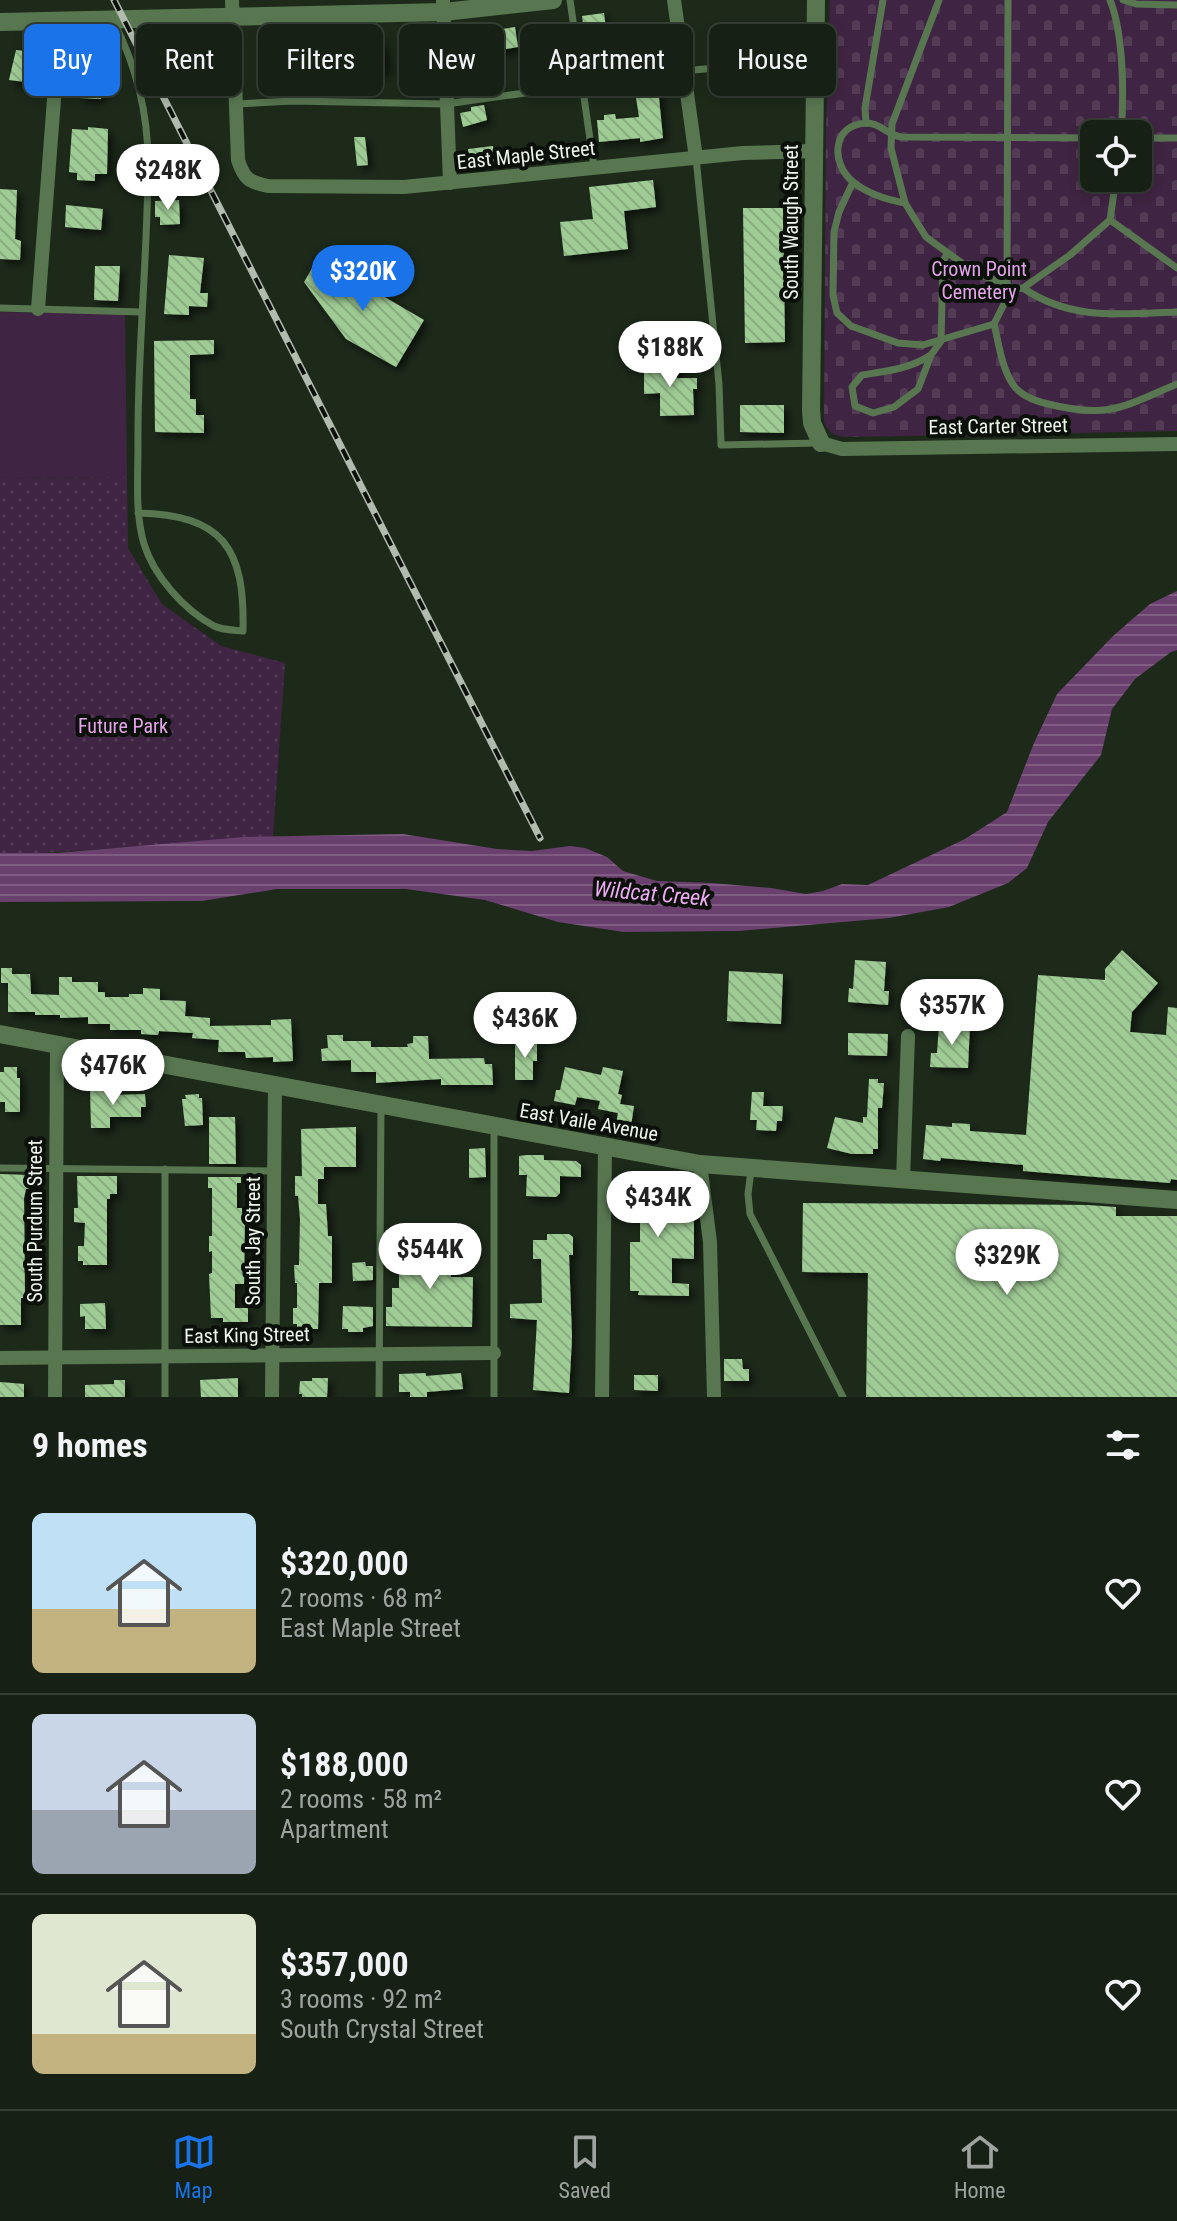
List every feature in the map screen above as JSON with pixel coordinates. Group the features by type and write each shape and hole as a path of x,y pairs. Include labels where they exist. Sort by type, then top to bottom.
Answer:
{"street":[{"path":"0,22 113,20 233,9 443,6 553,0"},
{"path":"674,0 677,24"},
{"name":"South Waugh Street","path":"816,0 816,24"},
{"path":"443,6 450,183"},
{"path":"233,9 234,104"},
{"path":"38,309 60,21"},
{"path":"687,96 696,158"},
{"name":"South Waugh Street","path":"815,96 811,410 812,423 821,443"},
{"name":"East Maple Street","path":"234,104 238,160 244,177 249,182 268,186 404,187 743,153 814,151"},
{"name":"East Carter Street","path":"821,443 842,449 1177,444"},
{"name":"East Vaile Avenue","path":"0,1034 700,1164 1177,1200"},
{"path":"903,1180 908,1036"},
{"name":"South Purdum Street","path":"55,1397 57,1045"},
{"name":"South Jay Street","path":"272,1397 275,1086"},
{"path":"602,1397 605,1148"},
{"path":"700,1164 710,1242 714,1397"},
{"name":"East King Street","path":"0,1358 494,1353"}],"lane":[{"path":"570,0 573,24"},
{"path":"866,123 865,108 883,0"},
{"path":"939,0 890,135 905,203 926,237 977,274 1009,287 1023,288 1042,301 1072,311 1110,314 1177,312"},
{"path":"1008,0 1006,138 1009,287 994,324 1003,364 1013,386 1025,395 1076,411 1103,412 1122,407 1177,384"},
{"path":"1110,0 1121,63 1122,120"},
{"path":"1123,0 1177,5"},
{"path":"113,20 141,87 149,159 137,389 138,513 144,545 163,580 189,608 216,628 243,631 241,583 234,557 216,533 197,521 172,514 138,513"},
{"path":"234,104 293,101 446,104 520,94"},
{"path":"583,96 594,167"},
{"path":"905,203 888,200 853,182 840,163 837,143 848,129 866,123 881,127 890,135 1080,138"},
{"path":"1152,138 1177,138"},
{"path":"696,158 719,384 721,445 821,443"},
{"path":"853,182 839,212 834,232 833,295 837,313 851,326 898,343 923,345 994,324"},
{"path":"1023,288 1070,255 1110,220 1114,192"},
{"path":"1110,220 1177,268"},
{"path":"931,355 917,365 900,370 862,375 852,387 855,406 873,413 894,407 918,389 931,355 941,341 943,261 947,254"},
{"path":"0,308 141,312"},
{"path":"379,1397 381,1106"},
{"path":"494,1128 494,1397"},
{"path":"0,1168 273,1171"},
{"path":"751,1168 748,1194 750,1214 843,1397"},
{"path":"165,1169 165,1397"}],"green space":[{"name":"Crown Point Cemetery","path":"830,0 1177,0 1177,431 846,437 835,435 824,422 827,96 836,96 836,24 829,24"},
{"path":"0,312 125,314 127,477 0,478"},
{"name":"Future Park","path":"127,477 128,548 162,604 221,646 285,663 273,837 0,856 0,478"}],"water":[{"name":"Wildcat Creek","path":"1177,591 1177,650 1135,679 1112,709 1101,755 1048,822 1027,868 1008,883 949,907 889,918 739,931 624,932 558,922 485,900 406,889 277,889 202,901 0,902 0,853 57,853 244,837 403,834 497,849 532,851 570,846 585,848 607,857 623,871 657,881 771,888 806,894 842,884 868,885 965,839 1007,812 1057,694 1113,636 1150,604"}],"building":[{"path":"604,13 605,24 583,24 582,16"},
{"path":"515,27 518,47 504,49 504,29"},
{"path":"383,45 384,45 383,72"},
{"path":"16,50 24,51 24,82 9,80"},
{"path":"80,96 101,96 101,99"},
{"path":"636,96 659,96 663,138 640,142 640,138 599,142 597,120 604,120 604,115 615,114 616,119 639,117"},
{"path":"484,105 487,120 463,127 460,113"},
{"path":"88,127 108,129 107,174 95,174 95,181 77,180 77,173 69,172 72,129 88,130"},
{"path":"354,137 365,137 368,165 357,166"},
{"path":"493,146 495,162 469,165 468,149"},
{"path":"653,180 656,207 624,211 628,249 564,256 560,222 593,219 589,187"},
{"path":"0,189 17,190 15,239 21,241 20,260 0,259"},
{"path":"179,200 180,224 160,225 160,217 155,217 155,201"},
{"path":"66,205 103,209 101,230 65,227"},
{"path":"743,208 783,208 785,342 745,343"},
{"path":"169,255 204,258 200,293 208,293 207,307 189,306 189,315 164,314"},
{"path":"318,258 424,320 396,367 346,339 304,282"},
{"path":"95,266 120,266 118,301 94,300"},
{"path":"214,340 214,354 190,355 190,399 196,399 196,415 204,415 204,433 155,432 154,341"},
{"path":"677,362 677,378 697,378 697,389 693,389 694,415 660,416 660,393 644,394 644,363"},
{"path":"740,405 784,405 784,433 740,432"},
{"path":"1122,950 1158,983 1132,1012 1130,1032 1166,1035 1168,1007 1177,1008 1177,1180 1171,1179 1170,1183 1023,1171 1023,1165 923,1159 926,1125 952,1127 952,1123 970,1124 970,1131 1026,1135 1038,975 1105,980 1105,969"},
{"path":"855,960 886,962 884,991 889,991 888,1005 848,1002 849,988 853,989"},
{"path":"1,968 12,968 12,974 30,974 31,994 59,995 59,977 72,977 72,982 98,982 98,992 105,992 105,997 129,997 129,994 143,994 143,988 160,989 160,1000 186,1001 185,1016 210,1018 210,1026 271,1025 271,1020 291,1019 293,1061 273,1062 273,1057 246,1058 245,1052 218,1052 219,1040 192,1038 193,1033 159,1031 158,1035 141,1034 141,1030 110,1030 110,1024 88,1024 88,1017 60,1018 60,1015 35,1015 35,1012 8,1012 8,983 1,983"},
{"path":"729,971 783,974 781,1024 727,1021"},
{"path":"956,1023 970,1024 968,1068 930,1067 931,1053 937,1053 939,1025 956,1026"},
{"path":"848,1033 888,1034 887,1056 848,1055"},
{"path":"327,1035 343,1035 343,1041 371,1041 371,1047 408,1047 407,1044 413,1043 413,1036 428,1036 429,1059 484,1058 485,1064 492,1064 493,1085 441,1085 441,1079 376,1083 376,1072 351,1072 351,1060 322,1061 321,1049 328,1048"},
{"path":"515,1042 537,1042 533,1080 515,1080"},
{"path":"4,1067 17,1067 20,1112 5,1112 5,1102 0,1102 0,1072 4,1072"},
{"path":"565,1067 601,1075 603,1067 623,1071 618,1094 622,1095 620,1104 634,1106 630,1132 615,1130 618,1113 598,1109 600,1101 577,1097 575,1105 554,1101"},
{"path":"869,1079 884,1083 882,1108 878,1108 878,1149 873,1149 873,1154 852,1154 827,1148 835,1117 863,1123 863,1117 867,1117"},
{"path":"90,1088 109,1088 109,1095 145,1094 146,1107 141,1107 141,1117 110,1117 110,1128 91,1128"},
{"path":"752,1092 764,1092 763,1106 783,1106 782,1121 777,1121 776,1131 756,1130 757,1120 750,1120"},
{"path":"199,1094 202,1098 203,1125 185,1126 182,1099 186,1099 185,1095"},
{"path":"209,1117 235,1117 236,1164 209,1164"},
{"path":"356,1127 356,1167 324,1167 324,1179 318,1179 318,1204 326,1204 328,1236 332,1236 332,1283 319,1283 318,1329 297,1329 297,1324 293,1324 293,1308 297,1308 294,1265 299,1265 300,1219 295,1176 302,1176 301,1129"},
{"path":"485,1148 486,1177 469,1178 469,1149"},
{"path":"544,1155 544,1160 576,1161 581,1165 581,1177 560,1176 560,1193 556,1197 526,1196 527,1175 519,1175 519,1156"},
{"path":"0,1174 30,1175 30,1189 26,1189 24,1198 25,1298 21,1298 21,1325 0,1325"},
{"path":"622,1175 655,1175 654,1201 694,1202 694,1259 672,1258 672,1283 689,1284 689,1296 638,1295 639,1291 630,1291 630,1242 640,1242 640,1199 621,1199"},
{"path":"77,1176 117,1176 117,1194 110,1194 110,1199 107,1199 107,1265 83,1265 83,1261 78,1261 78,1246 84,1246 85,1223 74,1222 74,1208 78,1208"},
{"path":"208,1177 241,1177 241,1183 237,1183 237,1208 242,1208 242,1213 245,1213 244,1284 235,1284 235,1308 248,1308 248,1322 223,1322 223,1318 211,1318 209,1274 212,1273 212,1251 209,1252 209,1236 212,1236 212,1188 208,1188"},
{"path":"803,1203 1087,1205 1116,1207 1116,1216 1177,1216 1177,1397 866,1397 868,1273 802,1272"},
{"path":"547,1234 569,1234 573,1237 573,1255 569,1255 572,1338 569,1393 533,1390 537,1320 510,1318 510,1304 542,1303 541,1259 533,1259 533,1240 547,1240"},
{"path":"451,1242 451,1277 473,1277 472,1327 386,1326 386,1307 392,1307 392,1288 399,1288 399,1248 430,1248 430,1243"},
{"path":"365,1262 366,1266 373,1266 373,1280 353,1281 352,1263"},
{"path":"105,1303 106,1329 85,1329 85,1316 80,1317 80,1304"},
{"path":"343,1306 373,1307 373,1326 363,1328 363,1332 342,1329"},
{"path":"724,1359 742,1359 743,1369 749,1369 749,1381 724,1381"},
{"path":"426,1373 426,1376 461,1373 463,1389 427,1392 427,1397 410,1397 410,1392 399,1392 399,1374"},
{"path":"634,1375 658,1375 658,1391 634,1390"},
{"path":"238,1378 238,1397 201,1397 200,1380"},
{"path":"312,1378 328,1378 327,1397 302,1397 299,1394 300,1381 312,1381"},
{"path":"114,1380 125,1380 125,1397 85,1397 85,1385 114,1384"},
{"path":"0,1382 24,1384 24,1397 0,1397"}],"railway":[{"path":"114,0 540,838"}]}
